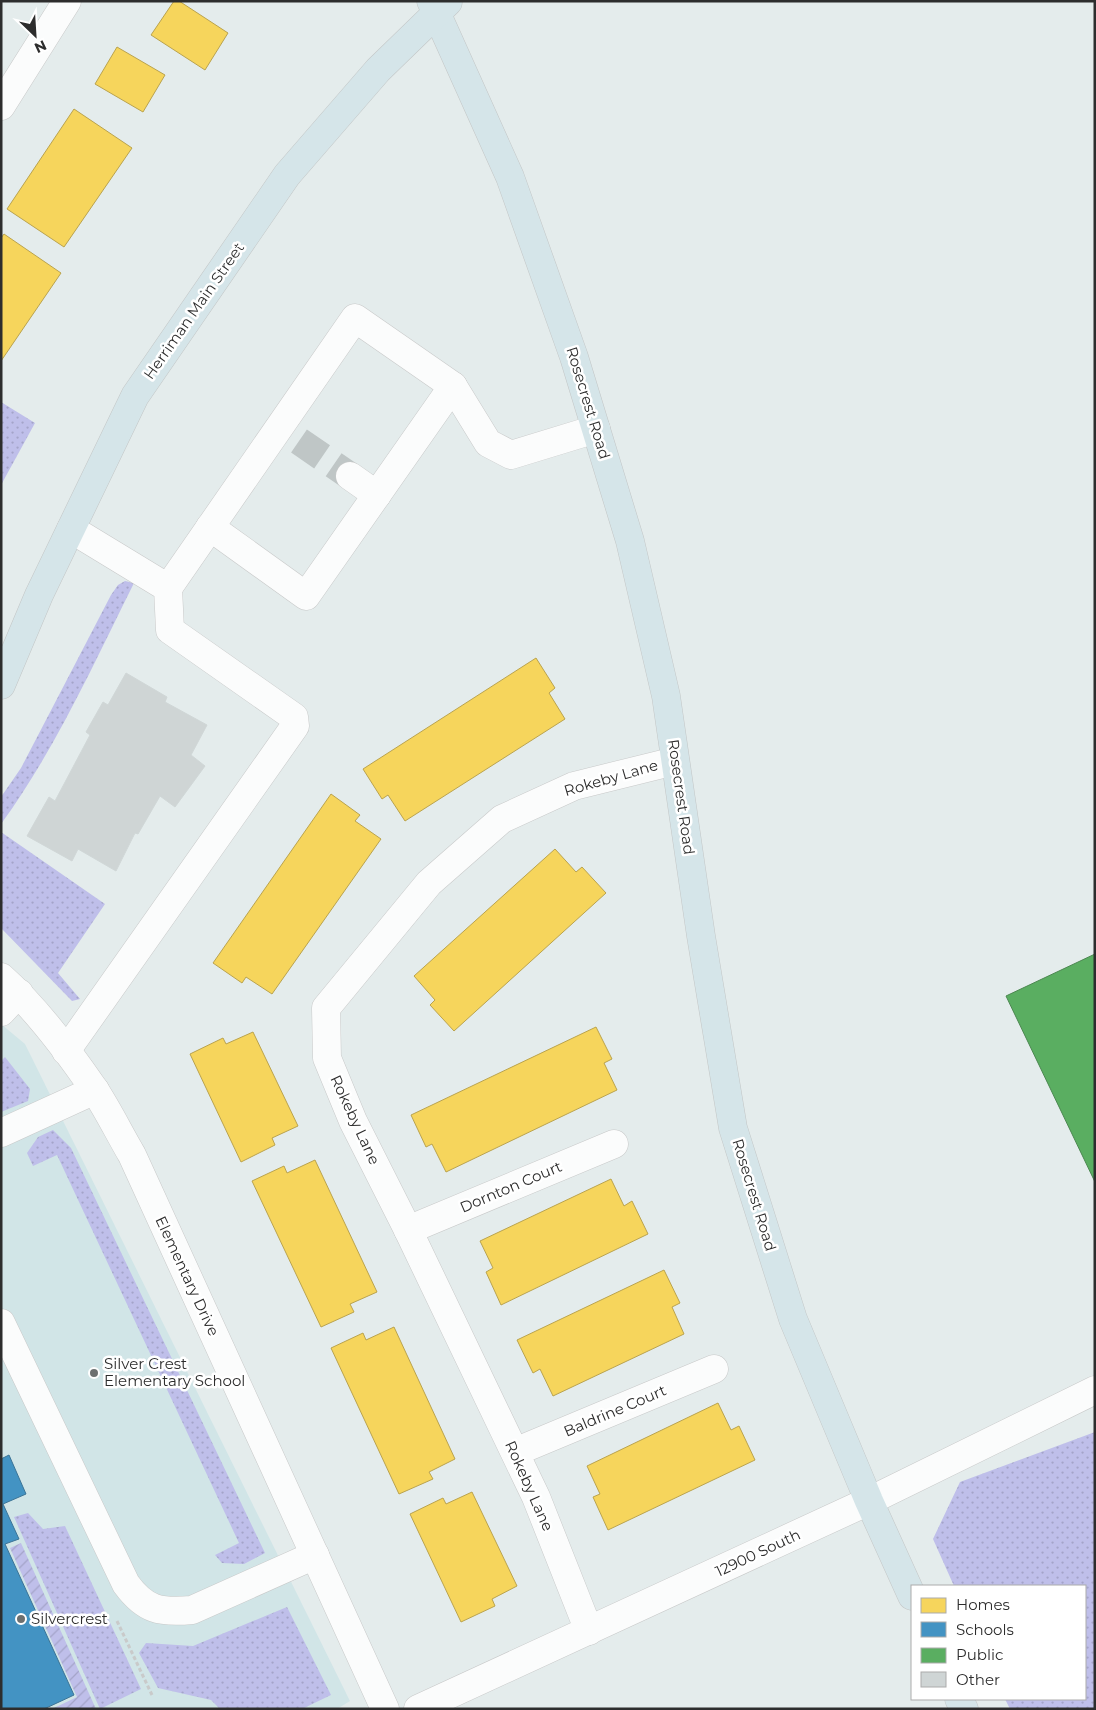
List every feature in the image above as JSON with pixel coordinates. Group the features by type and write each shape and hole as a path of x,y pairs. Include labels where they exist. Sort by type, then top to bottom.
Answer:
{"main road":[{"name":"Rosecrest Road","path":"439,5 510,178 574,357 630,541 666,696 701,936 733,1128 793,1319 869,1501 911,1594"},
{"name":"Herriman Main Street","path":"5,676 39,595 135,396 287,176 378,70 439,5"}],"street":[{"path":"1,106 67,1"},
{"path":"66,1051 295,726 294,717 170,630 168,588 210,527 289,434 355,318 454,386 488,443 511,455 596,429"},
{"path":"210,527 306,596 454,386"},
{"path":"350,476 377,495"},
{"path":"71,529 168,588"},
{"name":"Rokeby Lane","path":"589,1631 536,1497 408,1230 353,1121 327,1058 326,1008 429,883 502,819 574,786 675,761"},
{"name":"Elementary Drive","path":"7,994 66,1051 95,1090 132,1155 385,1709"},
{"path":"1,1133 95,1090"},
{"name":"Dornton Court","path":"408,1230 614,1144"},
{"path":"1,1323 126,1584 136,1596 150,1606 170,1612 192,1610 315,1555"},
{"name":"Baldrine Court","path":"515,1452 714,1369"},
{"name":"12900 South","path":"418,1709 869,1501 1095,1390"}],"path":[{"path":"115,1617 152,1695"}],"shaded area":[{"path":"1,402 35,423 1,485"},
{"path":"125,581 134,583 88,676 39,767 1,824 1,797 21,768 111,595 118,585"},
{"path":"1,832 105,904 58,973 80,999 72,1001 1,928"},
{"name":"Silver Crest Elementary School","path":"1,1024 25,1044 350,1701 337,1709 1,1709"},
{"path":"5,1057 30,1089 28,1101 1,1112 1,1061"},
{"path":"53,1130 71,1148 265,1553 244,1564 222,1563 215,1555 239,1543 57,1155 33,1166 27,1153 38,1137"},
{"path":"1095,1432 1095,1709 1010,1709 1006,1700 1086,1700 1086,1585 954,1585 933,1539 960,1482"},
{"path":"28,1513 43,1529 65,1526 141,1689 100,1709 14,1517"},
{"path":"21,1543 96,1709 52,1709 77,1697 10,1548"},
{"path":"287,1607 331,1695 302,1709 220,1709 211,1700 158,1688 139,1653 146,1643 193,1646"}],"building: Homes":[{"path":"174,1 179,1 228,33 205,70 151,35"},
{"path":"117,47 165,75 143,112 95,84"},
{"path":"74,109 132,148 64,247 7,209"},
{"path":"4,234 61,273 1,361 1,238"},
{"path":"536,658 555,688 549,693 565,719 405,821 388,795 382,799 363,769"},
{"path":"331,794 360,815 355,821 381,839 272,994 246,977 242,983 213,963"},
{"path":"555,849 576,872 582,867 606,893 454,1031 430,1005 435,1000 414,976"},
{"path":"596,1027 612,1059 604,1063 617,1090 446,1172 432,1144 426,1147 411,1115"},
{"path":"253,1032 298,1126 272,1138 275,1145 241,1162 190,1054 223,1038 226,1044"},
{"path":"315,1160 377,1292 350,1304 354,1312 321,1327 252,1181 284,1166 287,1173"},
{"path":"611,1179 624,1206 632,1201 648,1234 501,1305 486,1272 493,1268 480,1241"},
{"path":"664,1270 680,1303 672,1307 684,1334 553,1396 540,1369 533,1373 517,1340"},
{"path":"394,1327 455,1459 429,1472 433,1479 399,1494 331,1348 363,1333 366,1340"},
{"path":"718,1403 731,1430 739,1426 755,1460 608,1530 593,1497 600,1494 587,1466"},
{"path":"472,1492 517,1586 492,1599 495,1606 461,1622 410,1514 443,1498 446,1504"}],"building: Schools":[{"name":"Silvercrest","path":"9,1455 26,1494 3,1504 19,1539 5,1544 74,1695 44,1709 1,1709 1,1459"}],"building: Public":[{"path":"1095,954 1095,1182 1006,996"}],"building: Other":[{"path":"126,673 167,697 165,702 207,725 191,755 205,766 175,807 160,796 138,834 135,833 116,871 78,849 72,861 27,836 49,797 55,801 90,735 86,732 103,702 108,705"}],"tunnel":[{"path":"299,441 350,476"}],"place":[{"name":"Silver Crest Elementary School","path":"94,1373"},
{"name":"Silvercrest","path":"21,1619"}]}
